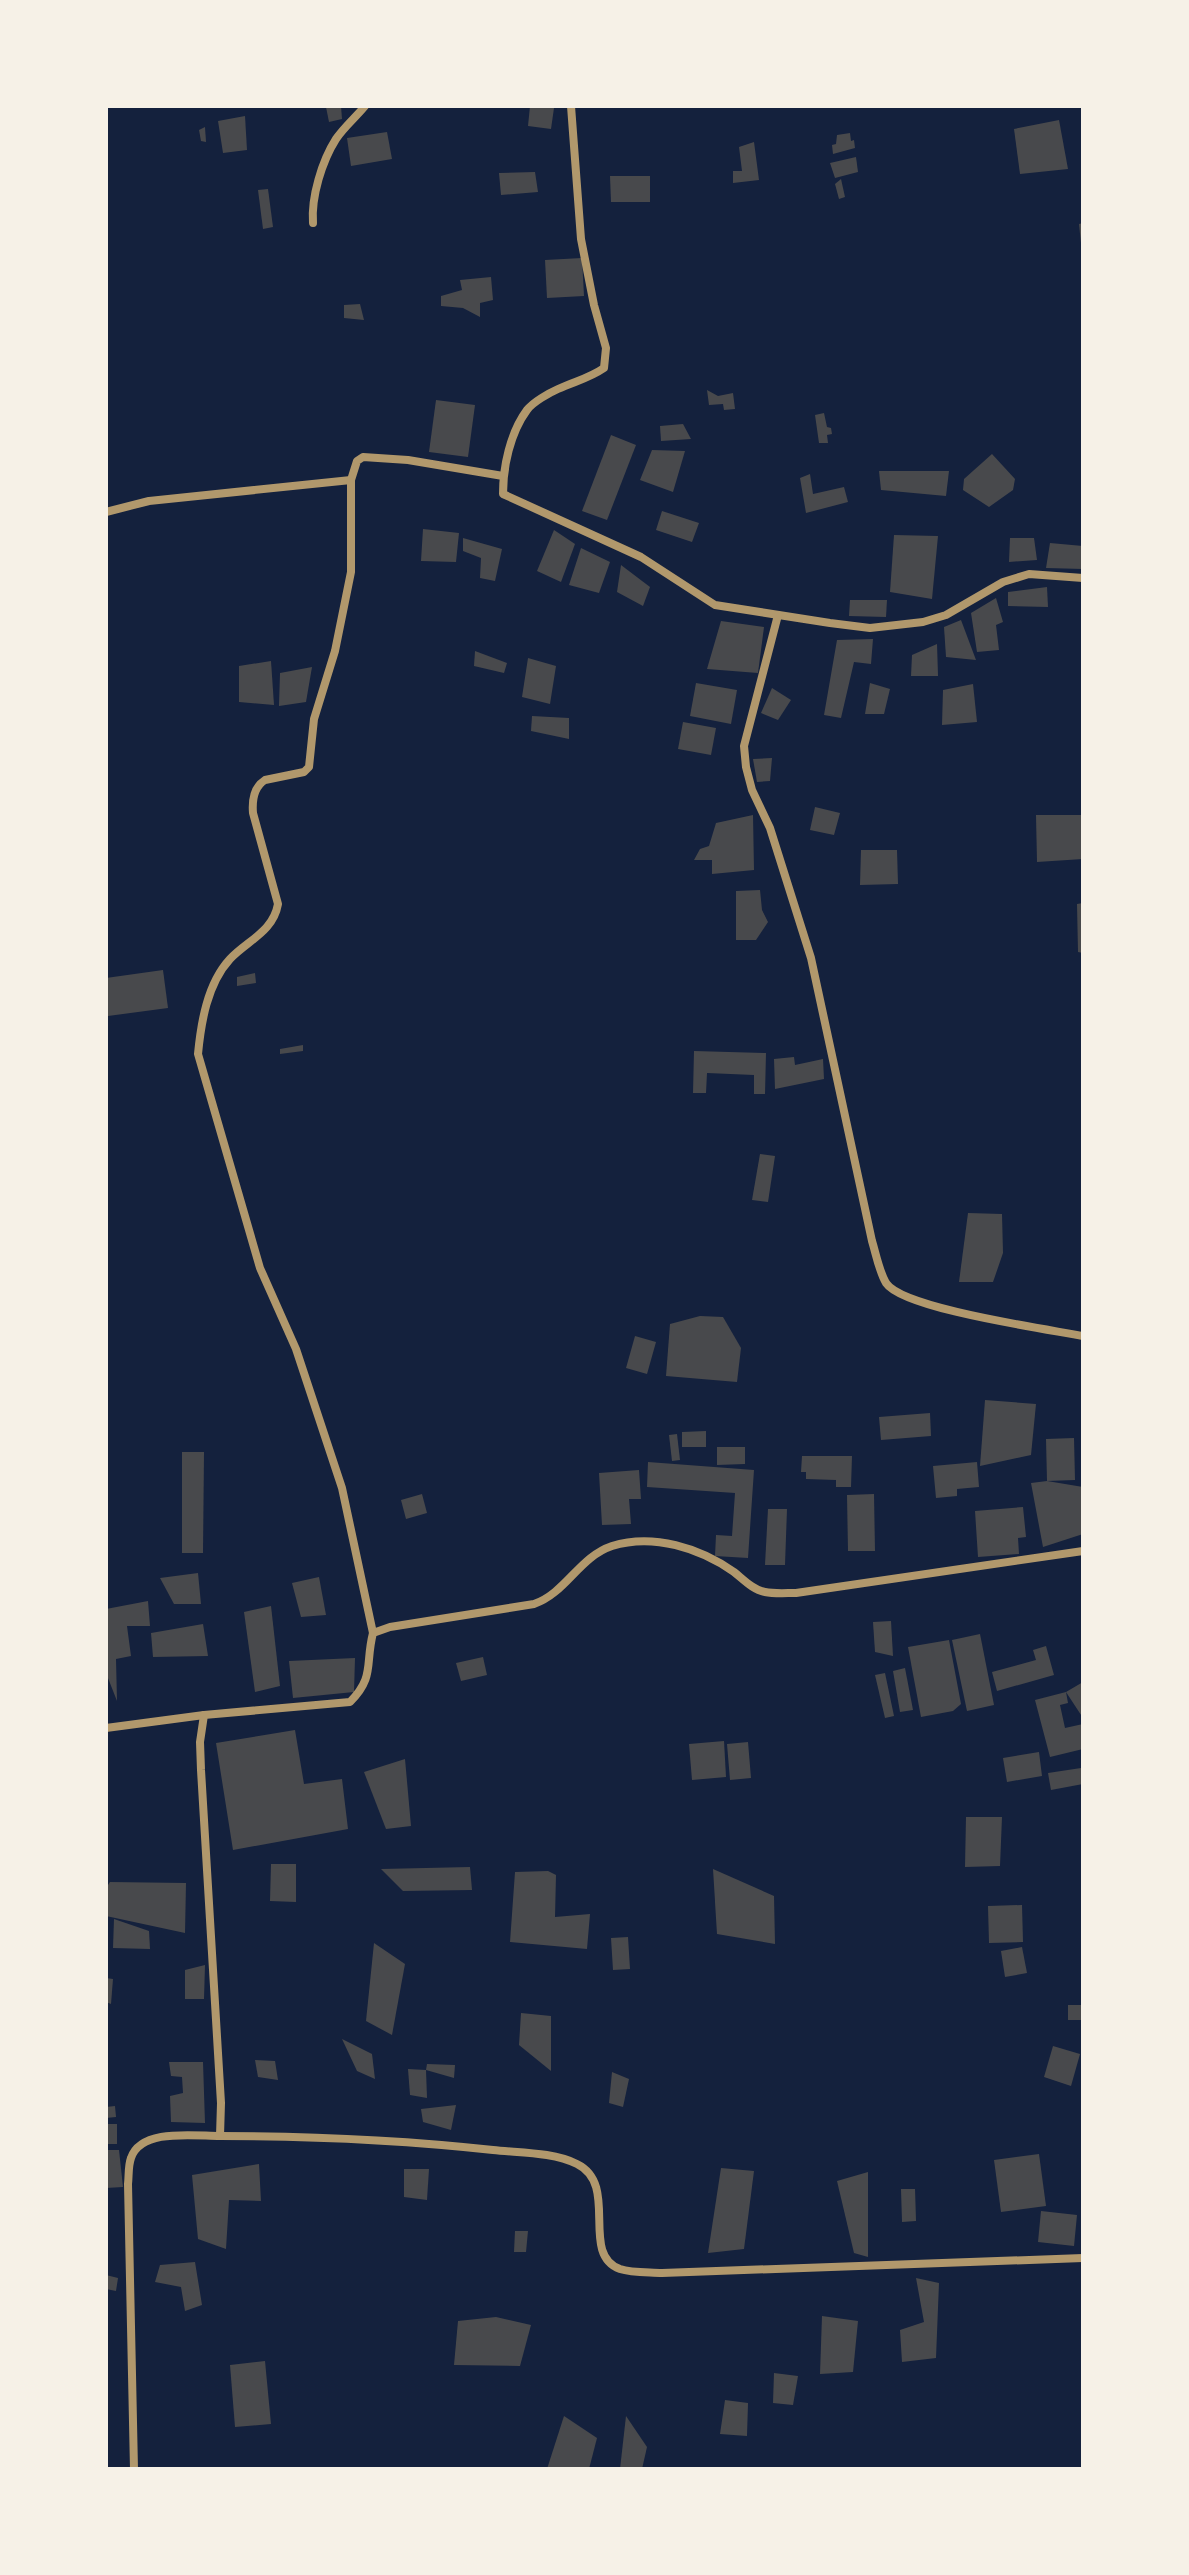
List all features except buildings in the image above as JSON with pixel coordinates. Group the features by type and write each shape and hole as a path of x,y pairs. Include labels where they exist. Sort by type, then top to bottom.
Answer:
{"street":[{"path":"313,223 312,206 318,184 336,140 365,106"},
{"path":"571,106 581,239 606,348 604,368 588,379 557,389 528,409 511,445 503,476 503,494 641,557 715,605 778,615 870,628 923,622 946,615 1003,582 1029,574 1083,578"},
{"path":"106,1728 204,1715 350,1702 363,1689 366,1681 373,1633 342,1488 296,1349 260,1268 198,1054 201,1023 214,985 229,960 270,925 276,916 278,904 253,813 252,798 261,782 304,772 309,767 314,719 335,651 351,572 351,480 357,461 363,457 408,460 503,476"},
{"path":"106,512 149,501 215,492 351,480"},
{"path":"778,615 744,746 746,767 752,790 770,828 811,958 872,1241 887,1284 899,1294 938,1308 1083,1336"},
{"path":"373,1633 390,1627 547,1600 585,1561 610,1547 638,1541 691,1548 764,1592 796,1593 1083,1551"},
{"path":"204,1715 200,1742 221,2103 220,2136"},
{"path":"134,2469 128,2184 131,2157 144,2140 155,2137 309,2136 420,2142 554,2157 576,2163 589,2172 598,2189 602,2250 608,2262 621,2270 662,2273 1083,2258"}]}
